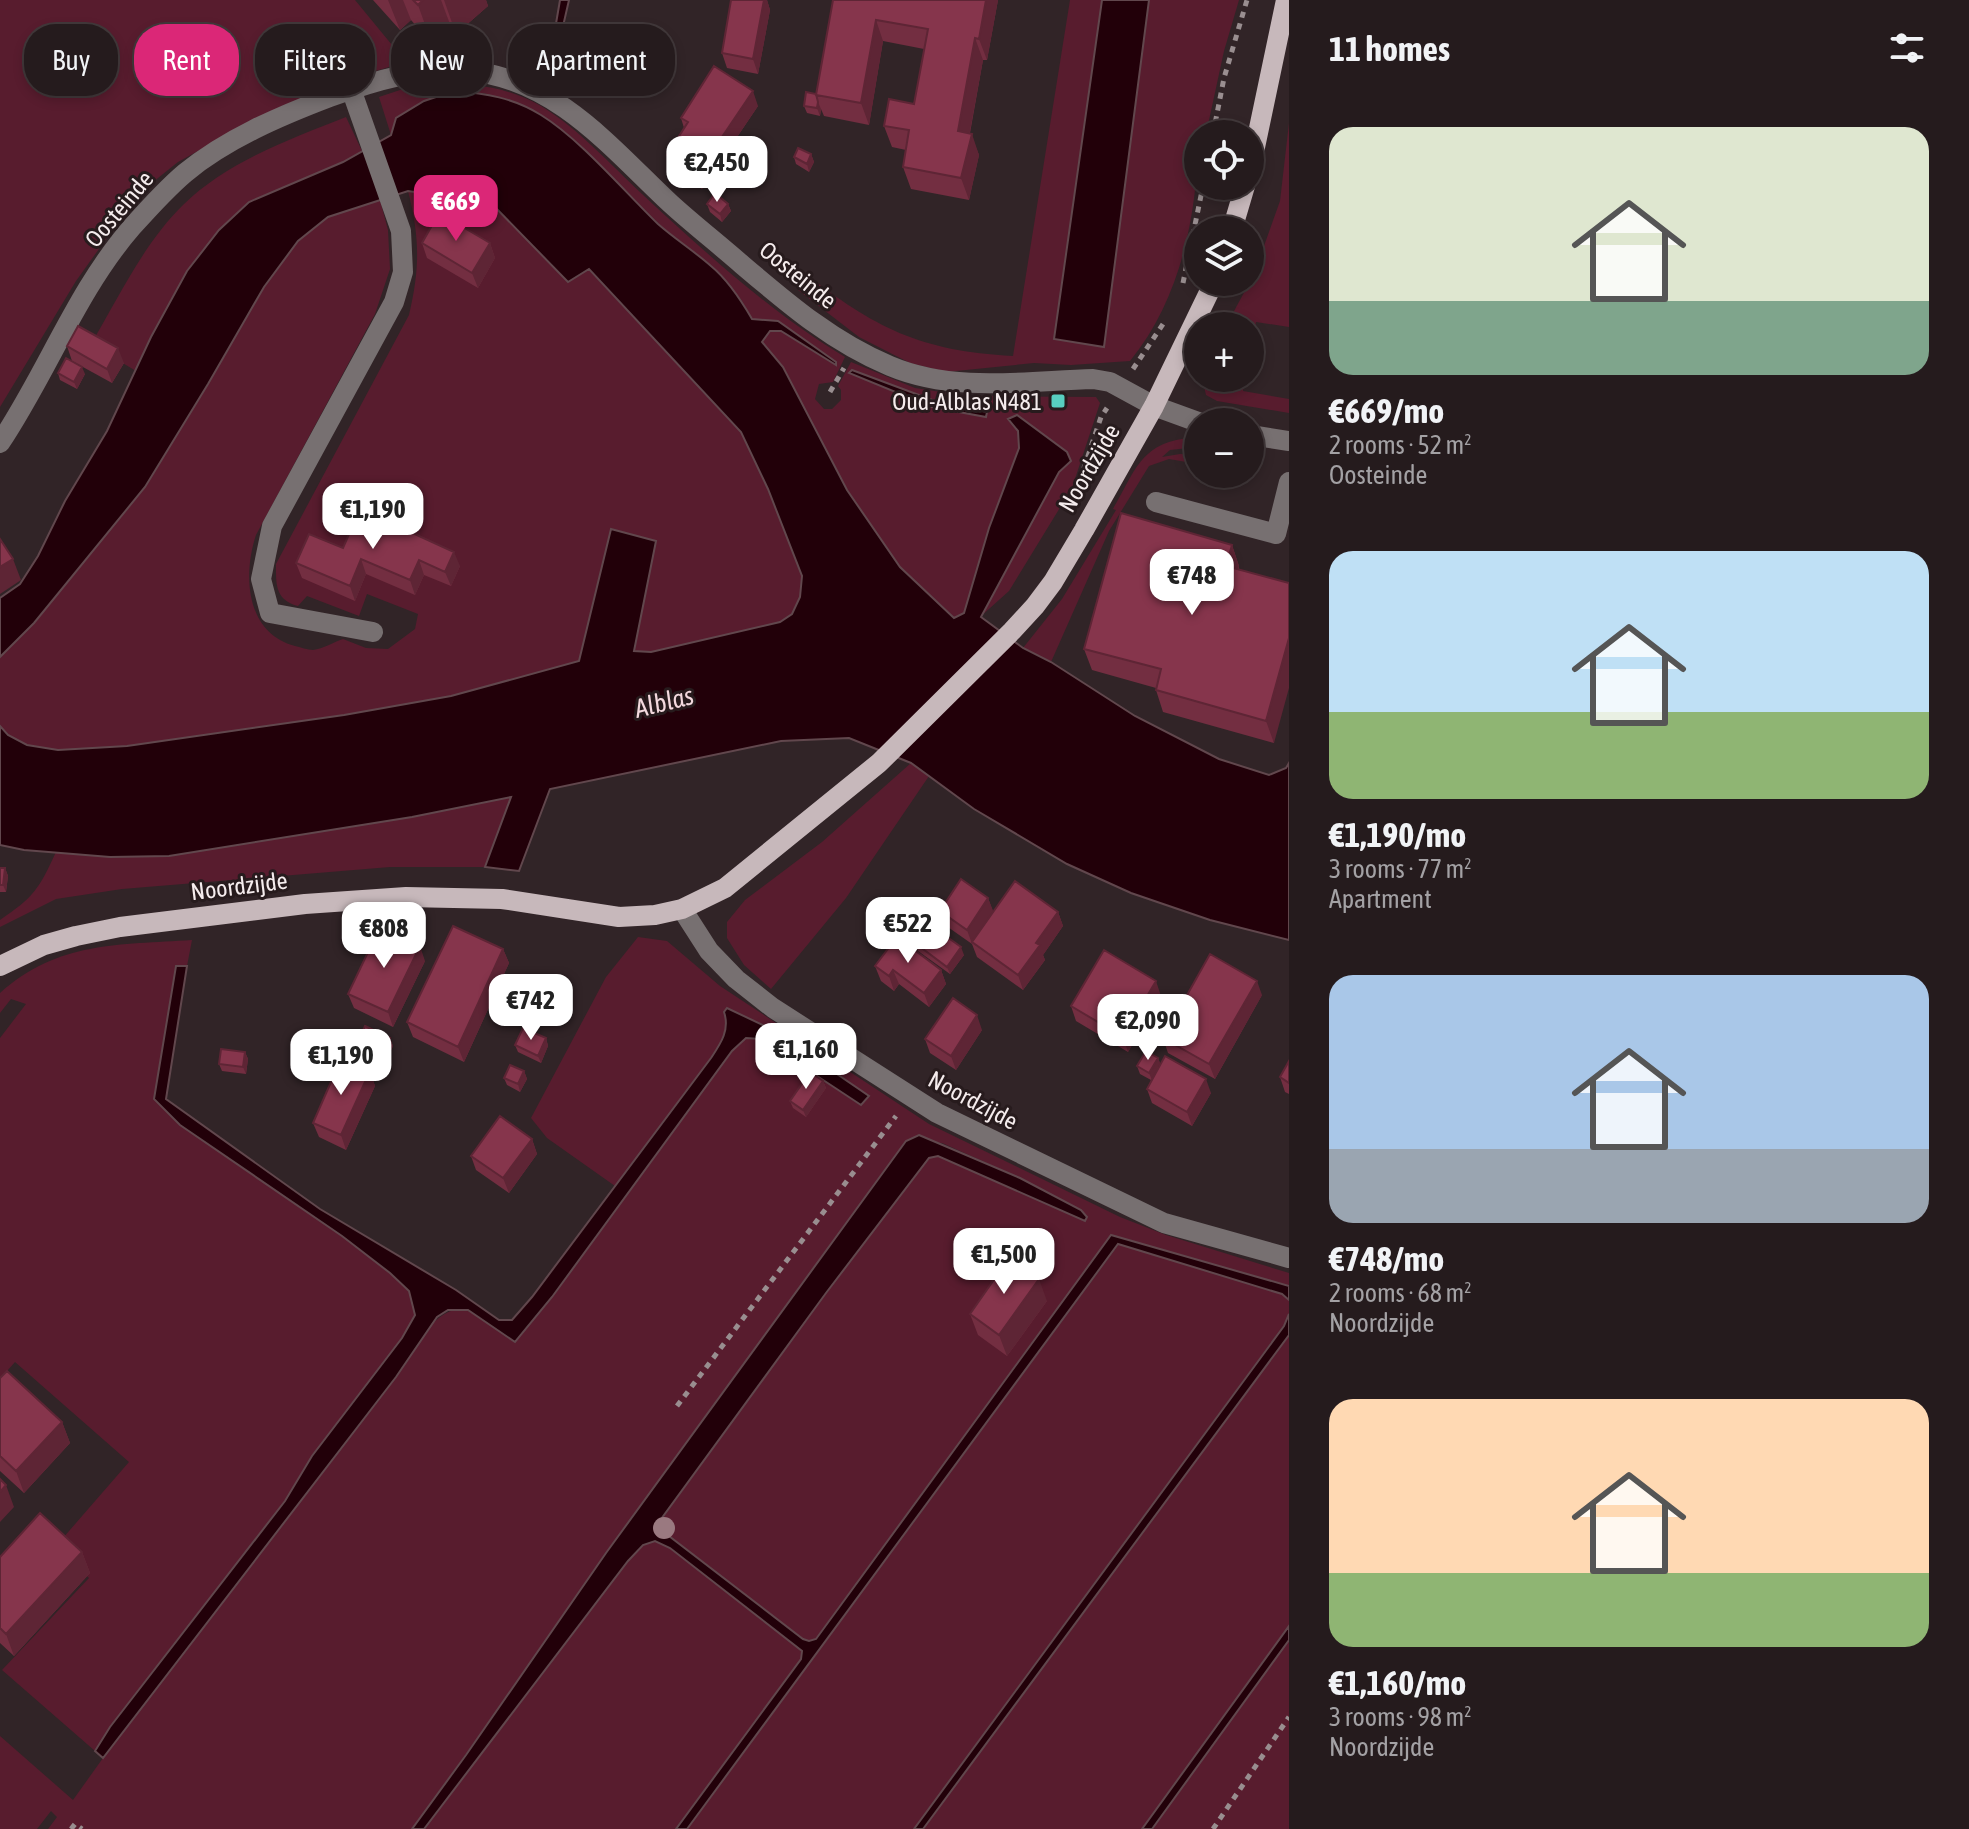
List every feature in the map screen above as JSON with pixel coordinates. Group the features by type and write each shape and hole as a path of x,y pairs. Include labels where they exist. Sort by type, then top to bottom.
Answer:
{"main road":[{"path":"1261,120 1286,0"},
{"name":"Noordzijde","path":"0,966 44,945 120,927 305,904 406,897 502,899 619,917 655,915 682,909 725,888 879,763 1012,631 1053,582 1154,406 1207,296"}],"street":[{"name":"Oosteinde","path":"375,83 404,75 468,70 520,83 553,99 577,115 674,206 797,311 854,350 894,368 974,385 1093,379 1110,382 1154,406 1184,417"},
{"name":"Oosteinde","path":"0,443 99,274 129,230 186,172 275,120 334,96"},
{"path":"354,96 401,231 403,272 394,302 272,526 261,579 270,613 373,632"},
{"path":"1264,437 1289,441"},
{"path":"1156,502 1276,534 1289,482"},
{"name":"Noordzijde","path":"682,909 709,951 736,979 773,1008 937,1113 1164,1223 1289,1258"}],"path":[{"path":"1216,120 1224,78 1247,0"},
{"path":"1180,289 1200,200"},
{"name":"Noordzijde","path":"1078,486 1101,417 1171,311"},
{"path":"677,1406 912,1097"},
{"path":"1213,1829 1289,1717"},
{"path":"71,1829 75,1824 82,1829"}],"shaded area":[{"path":"0,0 355,0 375,24 255,24 255,96 308,96 178,162 153,182 119,221 76,281 0,407"},
{"path":"1070,0 1102,0 1054,338 1104,347 1149,0 1239,0 1209,120 1184,120 1184,200 1194,200 1191,216 1184,216 1183,254 1162,310 1148,337 1130,361 1071,365 1034,363 946,372 910,363 859,337 798,290 803,272 853,308 900,333 951,349 1013,356"},
{"path":"375,24 391,44 391,66 375,71"},
{"path":"492,88 508,92 508,96 529,100 555,115 739,281 845,357 833,382 819,384 815,399 824,409 832,409 841,400 838,386 851,362 915,388 967,396 1096,397 1100,403 1072,488 1009,591 980,617 1059,471 1071,461 1067,452 1017,415 1019,448 989,528 964,613 955,618 900,567 847,490 783,367 762,343 770,331 781,331 835,365 778,321 752,319 742,301 714,268 661,226 543,116 511,100 492,95"},
{"path":"391,93 391,96 476,96 391,135 379,97"},
{"path":"346,117 362,151 187,271 136,371 91,344 144,253 183,205 239,164"},
{"path":"1289,123 1289,327 1264,323 1264,312 1234,312 1242,296 1264,296 1264,246 1280,201"},
{"path":"408,191 492,204 568,282 588,269 741,432 768,489 802,576 800,597 792,614 780,622 720,637 651,652 633,651 579,661 451,696 344,715 127,746 58,750 27,745 7,735 0,726 0,657 145,487 264,287 298,241 328,217 380,200 388,230 390,269 375,314 256,535 249,584 257,615 266,629 278,639 295,646 313,650 343,639 366,648 388,649 415,629 418,614 367,594 359,616 307,596 298,606 290,603 278,590 276,571 276,564 409,315 417,253"},
{"path":"1205,392 1249,392 1289,399 1289,413 1217,401"},
{"path":"1184,439 1184,448 1170,450 1162,457 1184,454 1184,462 1169,459 1149,466 1109,531 1051,662 1023,648 1062,599 1141,462 1149,453"},
{"path":"911,763 929,776 846,898 771,989 744,965 727,938 727,922 745,900 822,842"},
{"path":"512,797 485,867 390,867 122,889 56,899 0,927 0,920 34,891 56,852 110,857 169,856 412,817"},
{"path":"638,937 667,941 720,986 929,1124 1120,1217 1166,1235 1289,1273 1289,1286 1111,1236 816,1639 803,1639 656,1527 826,1293 929,1158 938,1156 1081,1210 942,1143 906,1141 412,1829 48,1829 57,1817 51,1811 37,1829 0,1829 0,1736 73,1800 396,1377 435,1321 456,1310 468,1311 515,1341 552,1297 732,1051 746,1038 760,1039 727,1021 724,1039 615,1186 547,1138 531,1118 606,977","holes":["764,1041 868,1097 860,1105"]},
{"path":"192,940 187,966 176,966 154,1099 180,1125 342,1236 390,1273 409,1291 415,1315 402,1338 312,1456 285,1501 110,1727 95,1751 2,1670 89,1578 56,1546 129,1462 15,1362 0,1379 0,1038 26,1004 11,999 0,1013 0,993 44,963 67,955 114,945"},
{"path":"1119,1244 1282,1294 1289,1300 1289,1314 1284,1325 914,1829 687,1829"},
{"path":"1289,1335 1289,1626 1142,1829 923,1829"},
{"path":"655,1541 670,1548 802,1650 801,1659 676,1829 424,1829 628,1561 643,1545"},
{"path":"1289,1640 1289,1829 1152,1829"}],"water":[{"path":"560,0 569,0 564,24 556,24"},
{"path":"1102,0 1149,0 1104,347 1054,339"},
{"name":"Alblas","path":"439,96 492,96 510,100 541,115 586,151 658,224 717,272 752,319 778,321 836,362 836,365 781,331 770,331 762,342 783,367 847,490 900,567 954,618 964,613 989,528 1019,448 1018,431 1008,419 1017,415 1067,452 1071,461 1059,472 981,617 1023,648 1051,662 1135,716 1219,759 1269,775 1286,768 1289,763 1289,940 1210,920 1131,893 1067,864 974,809 911,763 849,738 781,741 550,789 519,871 485,867 511,797 412,817 169,856 110,857 0,845 0,726 8,735 27,745 58,750 127,746 344,715 451,696 579,661 611,529 656,541 634,651 651,652 780,622 792,614 800,597 802,576 768,489 741,432 589,269 568,282 492,204 408,191 328,217 298,241 264,287 145,487 34,623 0,657 0,598 20,584 38,556 65,501 107,431 151,337 187,271 219,230 249,202 343,162 391,135 396,118"},
{"path":"852,370 935,401 987,412 986,417 932,407 849,373"},
{"path":"176,966 187,966 166,1099 320,1209 456,1290 499,1320 512,1320 532,1297 711,1058 724,1036 724,1012 727,1008 771,1029 869,1096 861,1105 761,1039 746,1038 732,1051 552,1297 515,1342 468,1310 448,1310 437,1317 396,1377 103,1758 95,1751 110,1727 285,1501 312,1456 402,1338 415,1315 409,1291 390,1273 342,1236 180,1125 154,1099"},
{"path":"919,1135 1020,1178 1081,1210 1087,1217 1085,1221 938,1156 929,1158 656,1526 803,1639 816,1639 1111,1235 1289,1286 1289,1300 1282,1294 1118,1244 687,1829 676,1829 801,1659 802,1651 670,1548 655,1541 643,1545 628,1561 424,1829 412,1829 606,1553 906,1141"},
{"path":"1289,1314 1289,1335 923,1829 914,1829 1284,1326"},
{"path":"1289,1626 1289,1640 1152,1829 1142,1829"}],"building":[{"path":"731,0 764,0 753,59 722,53"},
{"path":"833,0 986,0 979,39 975,38 958,131 972,134 961,178 903,167 909,130 884,126 889,99 914,104 928,29 876,20 861,103 816,95"},
{"path":"714,66 753,91 697,174 667,155 688,122 681,118"},
{"path":"806,92 816,94 817,108 804,106"},
{"path":"798,148 811,154 807,164 794,157"},
{"path":"715,193 728,204 720,214 707,204"},
{"path":"439,213 490,243 472,273 422,243"},
{"path":"78,326 118,348 107,369 67,346"},
{"path":"66,358 82,367 74,382 58,373"},
{"path":"360,509 454,552 445,572 419,560 410,580 361,559 350,586 296,563 309,534 343,548"},
{"path":"1121,513 1232,545 1226,566 1289,583 1289,638 1266,721 1156,690 1161,669 1084,649"},
{"path":"0,539 13,559 0,567"},
{"path":"0,868 5,868 3,885 0,885"},
{"path":"961,879 988,898 967,930 940,911"},
{"path":"1015,881 1058,912 1036,943 1040,945 1018,975 972,942"},
{"path":"929,924 961,947 947,967 915,943"},
{"path":"453,926 503,949 458,1047 407,1022"},
{"path":"380,927 420,946 388,1012 348,994"},
{"path":"897,937 941,970 924,993 893,970 889,976 875,966"},
{"path":"1104,950 1156,981 1123,1037 1071,1006"},
{"path":"1210,954 1257,981 1209,1064 1163,1038"},
{"path":"953,998 977,1015 951,1056 925,1039"},
{"path":"365,1026 390,1038 379,1062 354,1050"},
{"path":"523,1028 546,1038 538,1056 515,1045"},
{"path":"221,1049 245,1052 243,1067 219,1064"},
{"path":"1146,1051 1158,1058 1149,1073 1137,1066"},
{"path":"1165,1056 1206,1079 1187,1112 1147,1089"},
{"path":"341,1059 370,1071 341,1135 313,1123"},
{"path":"1289,1061 1289,1083 1280,1077"},
{"path":"510,1065 524,1071 518,1084 504,1078"},
{"path":"810,1072 823,1081 803,1110 790,1101"},
{"path":"500,1116 532,1139 503,1178 471,1156"},
{"path":"1009,1258 1039,1279 999,1335 970,1314"},
{"path":"7,1371 62,1422 16,1471 0,1456 0,1378"},
{"path":"40,1513 82,1552 6,1634 0,1628 0,1557"}],"place":[{"name":"Oud-Alblas N481","path":"1058,401"}]}
